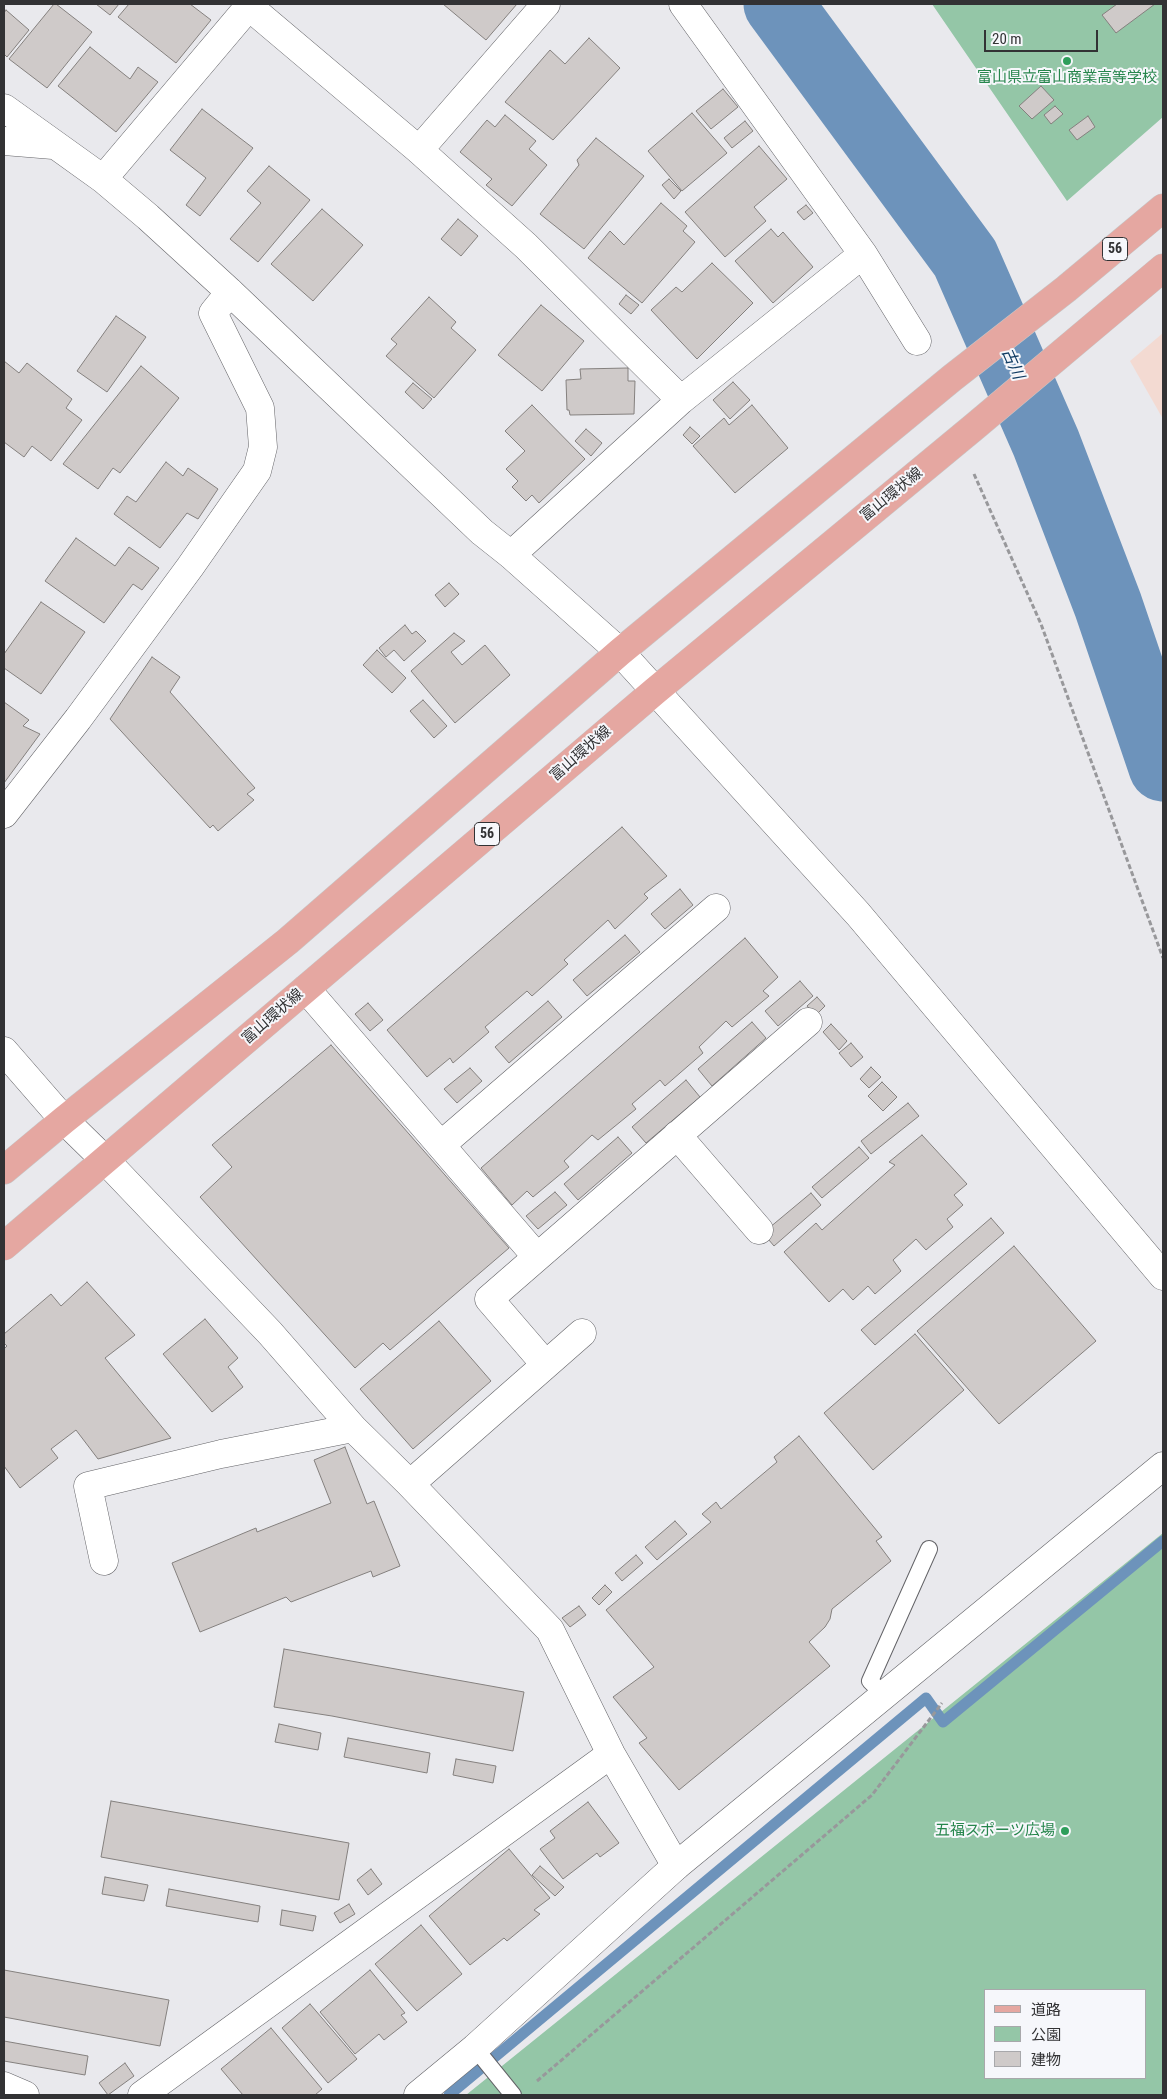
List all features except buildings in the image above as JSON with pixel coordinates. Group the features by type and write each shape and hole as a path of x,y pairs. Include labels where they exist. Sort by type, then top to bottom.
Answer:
{"main road":[{"name":"56","path":"4,1170 288,941 620,652 952,378 1066,289 1163,208"},
{"name":"富山環状線","path":"4,1246 655,691 974,428 1163,268"}],"street":[{"path":"419,150 546,4"},
{"path":"683,4 863,254 917,341"},
{"path":"103,179 248,5 419,150 526,246 681,400"},
{"path":"4,108 53,145 103,179 148,217 230,292 482,532 620,652 858,914 1163,1276"},
{"path":"4,141 53,145"},
{"path":"511,556 681,400 863,254"},
{"path":"4,814 78,719 190,567 257,471 263,447 260,408 213,313 230,292"},
{"path":"441,1146 716,908"},
{"path":"306,989 537,1257"},
{"path":"545,1364 489,1299 808,1022"},
{"path":"4,1052 64,1120 106,1161 270,1333 353,1428 410,1484 550,1630 611,1754 676,1866"},
{"path":"677,1135 758,1230"},
{"path":"410,1484 582,1333"},
{"path":"104,1561 88,1486 221,1454 353,1428"},
{"path":"418,2095 475,2048 676,1866 1163,1466"},
{"path":"142,2095 611,1754"},
{"path":"4,2086 25,2095"}],"lane":[{"path":"884,1695 870,1681 929,1549"},
{"path":"475,2048 513,2095"}],"path":[{"path":"974,474 1041,624 1163,958"},
{"path":"536,2082 872,1795 942,1703"}],"shaded area":[{"path":"1163,333 1163,419 1130,361"}],"green space":[{"name":"富山県立富山商業高等学校","path":"932,4 1163,4 1163,117 1067,201"},
{"path":"1163,1533 1163,2095 466,2095"}],"waterway":[{"name":"古川","path":"778,4 965,258 1046,443 1108,605 1163,767"},
{"path":"449,2095 926,1698 943,1722 1163,1541"}],"place":[{"name":"富山県立富山商業高等学校","path":"1067,61"},
{"name":"五福スポーツ広場","path":"1065,1831"}]}
